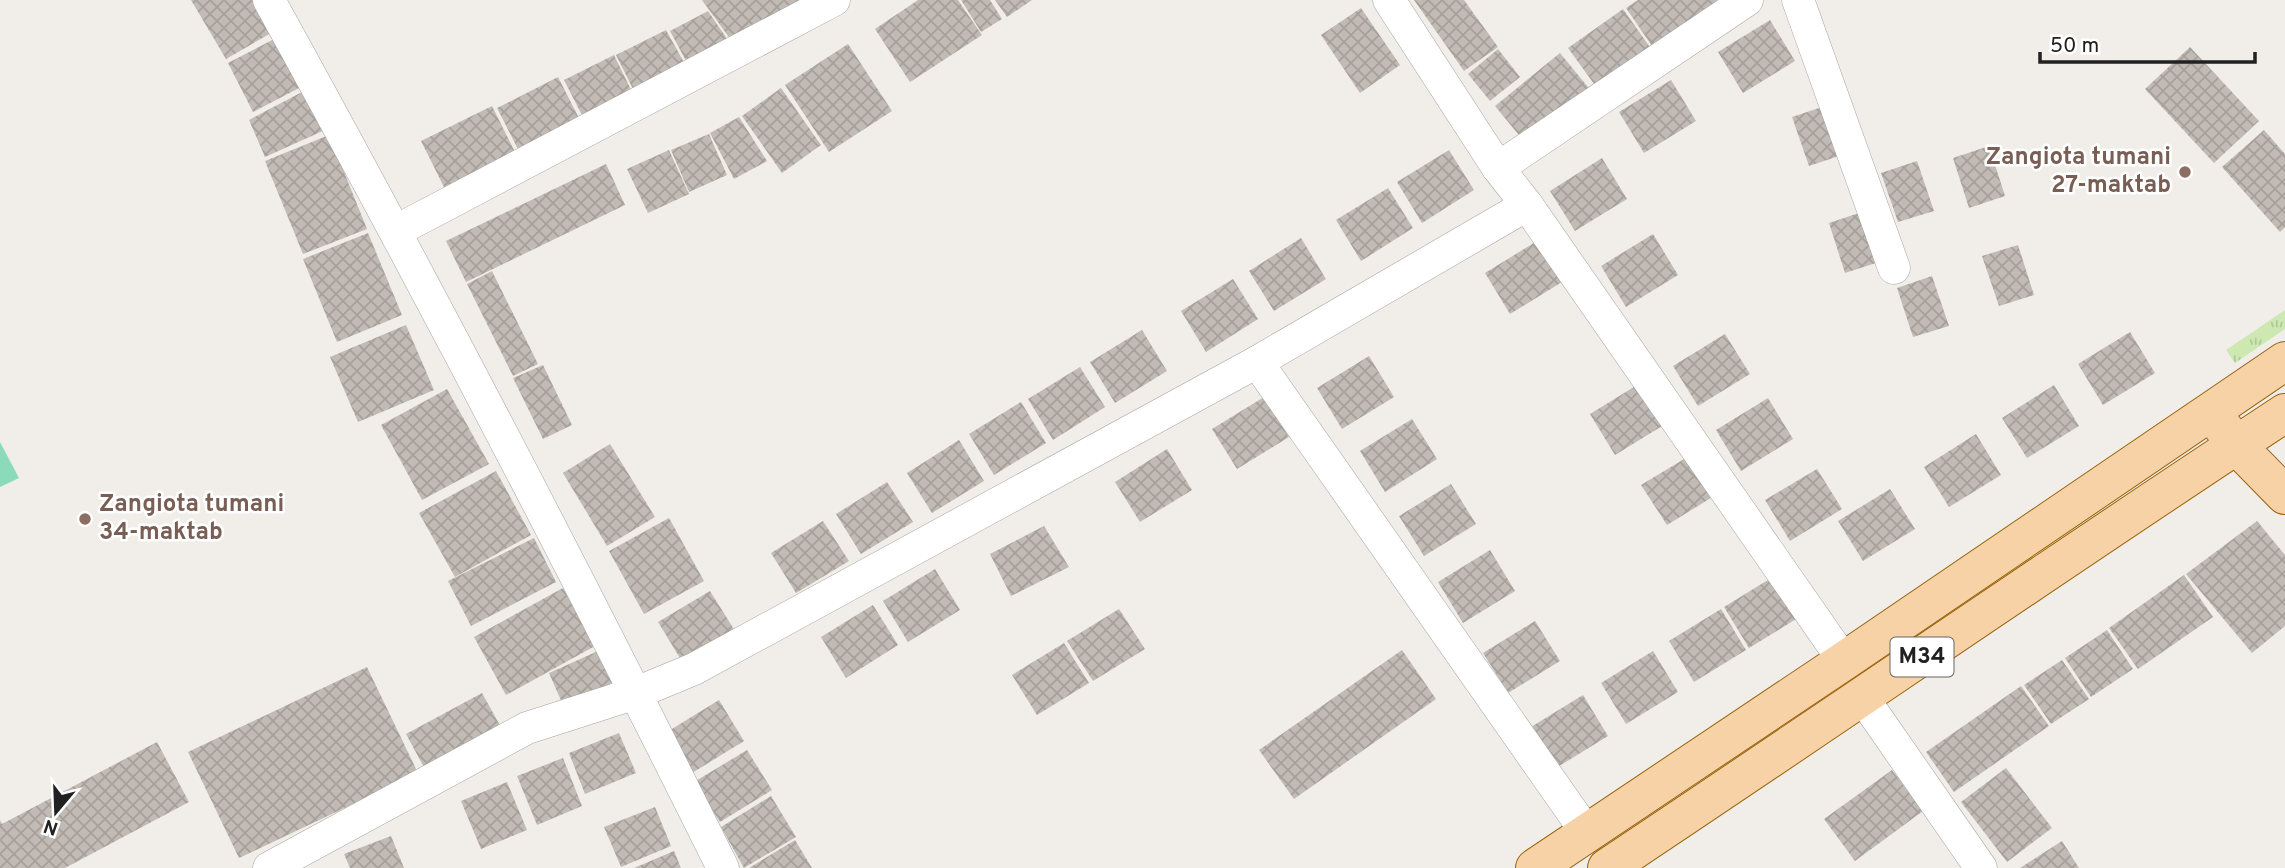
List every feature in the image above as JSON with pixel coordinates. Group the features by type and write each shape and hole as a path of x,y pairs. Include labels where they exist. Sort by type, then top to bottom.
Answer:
{"main road":[{"name":"M34","path":"1535,868 2285,361"},
{"path":"2211,410 2236,445 2285,495"},
{"name":"M34","path":"1608,868 2285,413"}],"street":[{"path":"269,0 396,231 636,693 723,868"},
{"path":"396,231 834,0"},
{"path":"1389,0 1498,168 1527,205 1844,661"},
{"path":"1498,168 1747,0"},
{"path":"1798,0 1894,268"},
{"path":"269,868 527,728 636,693 694,668 1257,362 1527,205"},
{"path":"1257,362 1587,833"},
{"path":"1863,698 1981,868"}],"green space":[{"path":"2285,310 2285,329 2235,363 2226,350"},
{"path":"0,442 19,478 0,487"}],"building":[{"path":"191,0 252,0 271,33 226,59"},
{"path":"702,0 809,0 736,47"},
{"path":"918,0 958,0 982,35 910,82 875,29"},
{"path":"961,0 990,0 1002,19 981,32"},
{"path":"995,0 1032,0 1007,17"},
{"path":"1414,0 1464,0 1498,47 1464,71"},
{"path":"1638,0 1725,0 1654,49 1626,8"},
{"path":"1361,8 1400,65 1360,93 1321,35"},
{"path":"1623,9 1652,50 1597,88 1568,48"},
{"path":"708,11 734,49 692,72 670,31"},
{"path":"1770,20 1795,61 1743,93 1718,52"},
{"path":"666,30 690,73 638,99 616,55"},
{"path":"276,38 301,87 253,112 228,63"},
{"path":"848,44 892,111 829,152 785,85"},
{"path":"2190,47 2259,121 2214,163 2145,89"},
{"path":"1498,49 1520,77 1490,101 1468,74"},
{"path":"1560,53 1592,92 1527,145 1495,106"},
{"path":"614,55 636,100 587,125 564,80"},
{"path":"558,77 583,126 522,157 497,108"},
{"path":"1671,80 1696,121 1644,153 1619,112"},
{"path":"781,88 821,145 782,173 742,116"},
{"path":"304,91 325,130 265,157 249,120"},
{"path":"1828,105 1845,154 1809,166 1792,117"},
{"path":"492,106 518,158 447,193 421,141"},
{"path":"739,117 767,161 734,179 710,133"},
{"path":"2264,130 2285,154 2285,227 2280,232 2222,167"},
{"path":"709,134 727,175 689,192 671,150"},
{"path":"329,135 367,229 303,254 265,161"},
{"path":"1989,146 2005,196 1969,208 1953,158"},
{"path":"669,150 689,194 648,213 627,169"},
{"path":"1449,150 1474,190 1422,223 1397,182"},
{"path":"1602,158 1627,199 1575,231 1550,191"},
{"path":"1917,161 1934,211 1898,222 1881,173"},
{"path":"606,164 625,205 466,282 446,241"},
{"path":"1388,188 1413,228 1361,261 1336,220"},
{"path":"1865,211 1882,261 1845,273 1829,223"},
{"path":"368,233 402,315 337,342 303,259"},
{"path":"1653,234 1678,275 1626,307 1601,266"},
{"path":"1301,238 1326,279 1274,311 1249,271"},
{"path":"1537,241 1562,282 1510,314 1485,273"},
{"path":"2018,245 2034,295 1999,306 1982,256"},
{"path":"492,271 538,364 513,376 467,284"},
{"path":"1932,276 1949,326 1913,337 1897,288"},
{"path":"1233,279 1258,319 1206,352 1181,311"},
{"path":"406,325 434,390 358,422 330,357"},
{"path":"1142,330 1167,371 1115,403 1090,362"},
{"path":"2130,332 2155,373 2103,405 2078,364"},
{"path":"1725,334 1750,374 1698,406 1673,366"},
{"path":"1369,356 1394,397 1342,429 1317,388"},
{"path":"543,365 572,425 543,439 513,378"},
{"path":"1080,367 1105,407 1053,440 1028,399"},
{"path":"1642,382 1667,423 1615,455 1590,414"},
{"path":"2054,385 2079,426 2027,458 2002,418"},
{"path":"447,389 489,464 422,500 381,425"},
{"path":"1264,397 1289,437 1237,469 1212,429"},
{"path":"1768,398 1793,439 1741,471 1716,430"},
{"path":"1021,402 1046,443 994,475 969,434"},
{"path":"1412,419 1437,459 1385,492 1360,451"},
{"path":"1976,434 2001,475 1949,507 1924,467"},
{"path":"959,440 984,481 932,513 907,473"},
{"path":"610,444 655,517 607,546 563,473"},
{"path":"1167,449 1192,490 1140,522 1115,482"},
{"path":"1694,453 1719,493 1667,525 1641,485"},
{"path":"1817,469 1842,509 1790,541 1765,500"},
{"path":"496,471 531,535 455,577 419,513"},
{"path":"887,482 913,522 861,554 836,514"},
{"path":"1451,484 1476,524 1424,556 1399,516"},
{"path":"1890,489 1915,529 1863,561 1838,521"},
{"path":"669,518 704,581 644,614 609,551"},
{"path":"823,521 849,561 796,593 771,553"},
{"path":"2257,521 2285,555 2285,626 2252,653 2186,574"},
{"path":"1044,526 1069,567 1011,596 990,554"},
{"path":"534,538 556,582 471,626 448,581"},
{"path":"1490,550 1515,591 1463,623 1438,582"},
{"path":"935,569 960,610 908,642 883,601"},
{"path":"1776,575 1801,616 1749,648 1724,607"},
{"path":"2184,575 2213,617 2138,669 2109,628"},
{"path":"563,588 595,646 506,695 474,637"},
{"path":"710,591 735,631 683,663 658,622"},
{"path":"873,605 898,645 846,678 821,637"},
{"path":"1119,609 1145,649 1093,681 1067,641"},
{"path":"1721,609 1746,650 1694,682 1669,641"},
{"path":"1535,621 1560,661 1508,693 1483,653"},
{"path":"2107,630 2133,669 2091,697 2065,658"},
{"path":"1064,643 1089,683 1037,715 1012,675"},
{"path":"1402,650 1436,699 1294,799 1259,750"},
{"path":"598,651 612,683 563,705 549,673"},
{"path":"1653,651 1678,692 1626,724 1601,683"},
{"path":"2062,660 2089,699 2051,724 2024,685"},
{"path":"367,667 418,773 239,858 188,752"},
{"path":"2021,686 2049,726 1954,792 1926,752"},
{"path":"482,693 502,729 426,771 406,734"},
{"path":"1583,695 1608,736 1556,768 1531,727"},
{"path":"719,700 744,741 692,773 667,732"},
{"path":"619,733 636,773 585,794 569,753"},
{"path":"157,742 189,802 65,868 0,868 0,820 2,824"},
{"path":"747,750 772,790 720,822 694,782"},
{"path":"563,758 582,806 537,825 517,776"},
{"path":"2006,768 2052,828 2007,862 1961,802"},
{"path":"1892,770 1923,811 1855,861 1824,819"},
{"path":"507,782 527,830 481,849 461,801"},
{"path":"771,796 796,837 744,868 721,827"},
{"path":"655,807 671,846 621,867 604,827"},
{"path":"391,836 404,868 350,868 344,854"},
{"path":"795,840 812,868 749,868"},
{"path":"2062,841 2079,868 2020,868"},
{"path":"674,851 681,868 634,868"}],"place":[{"name":"Zangiota tumani 27-maktab","path":"2185,172"},
{"name":"Zangiota tumani 34-maktab","path":"85,519"}]}
